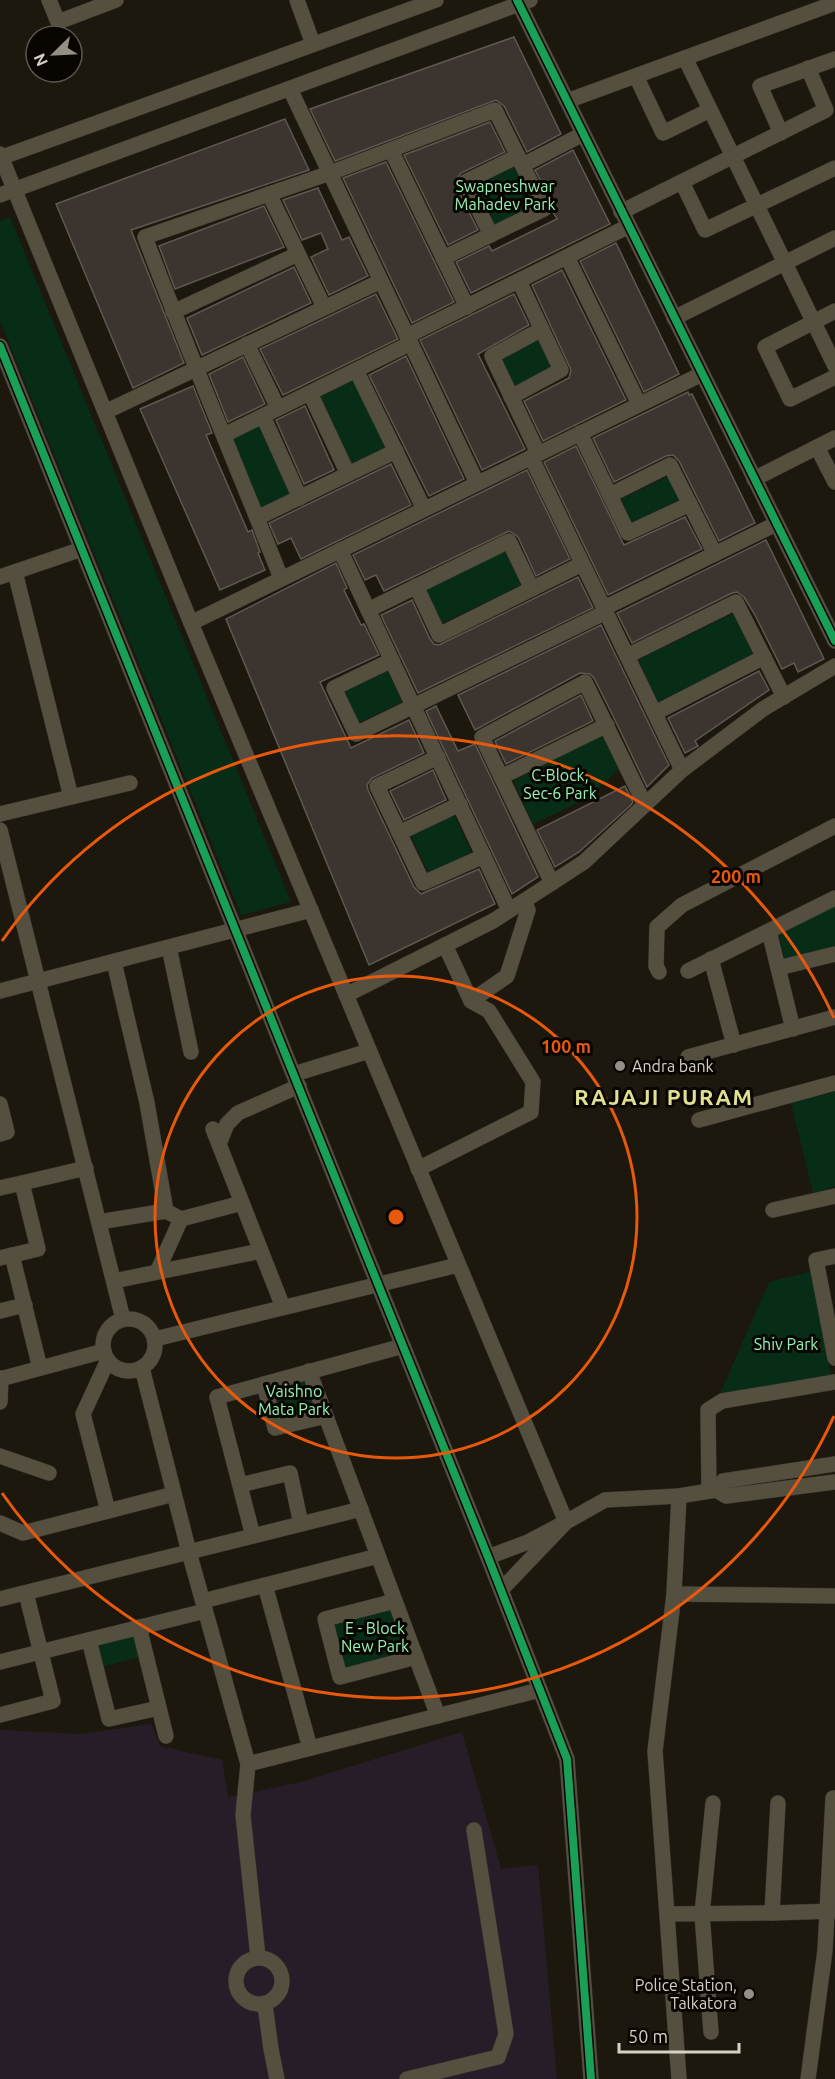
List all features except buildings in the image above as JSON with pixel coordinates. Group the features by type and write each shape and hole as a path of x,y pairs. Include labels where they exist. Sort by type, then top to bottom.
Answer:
{"street":[{"path":"49,0 58,22 100,3 116,0"},
{"path":"297,0 313,44"},
{"path":"436,0 0,156 7,193 105,412 566,1522"},
{"path":"7,193 522,1 567,102 835,641"},
{"path":"567,102 835,3"},
{"path":"685,58 835,366"},
{"path":"781,132 760,86 835,59"},
{"path":"621,212 826,110 808,68"},
{"path":"636,76 663,133 710,110"},
{"path":"290,89 477,483"},
{"path":"281,578 195,369 145,237 330,173 495,110 544,209 443,258"},
{"path":"491,234 465,182 583,134"},
{"path":"391,150 467,307"},
{"path":"682,182 705,230 835,168"},
{"path":"269,194 324,308"},
{"path":"224,435 356,370 467,307 629,226"},
{"path":"674,318 835,238"},
{"path":"173,312 298,254"},
{"path":"567,257 639,404"},
{"path":"105,412 381,281"},
{"path":"511,397 561,370 519,281"},
{"path":"835,311 765,347 790,399 835,377"},
{"path":"542,329 492,356 582,564 682,771"},
{"path":"247,344 278,408"},
{"path":"0,346 488,1557 567,1759 591,2079"},
{"path":"356,370 424,508"},
{"path":"191,623 702,374"},
{"path":"310,393 348,474"},
{"path":"262,416 300,498"},
{"path":"580,433 628,533 690,504"},
{"path":"754,479 835,438"},
{"path":"818,447 835,482"},
{"path":"257,518 396,451"},
{"path":"610,495 670,465 715,554"},
{"path":"392,660 334,688 356,734 776,524"},
{"path":"368,610 509,541 532,589"},
{"path":"0,577 82,549"},
{"path":"340,550 509,910"},
{"path":"416,586 439,635 582,564"},
{"path":"15,572 71,797"},
{"path":"627,656 736,603 784,697"},
{"path":"655,713 764,657"},
{"path":"346,995 493,921 584,862 682,771 763,709 835,666"},
{"path":"552,883 482,737 585,682 645,805"},
{"path":"501,777 607,725"},
{"path":"438,758 377,786 399,833 423,883 484,856"},
{"path":"0,814 130,783"},
{"path":"399,833 459,804"},
{"path":"659,972 656,966 657,927 682,905 835,826"},
{"path":"0,830 123,1319"},
{"path":"688,971 835,898"},
{"path":"471,1001 507,976 528,910 524,901"},
{"path":"0,992 310,910"},
{"path":"769,931 793,1029"},
{"path":"418,1169 531,1112 533,1082 489,1011 471,1001 445,945"},
{"path":"169,947 191,1052"},
{"path":"778,968 835,954"},
{"path":"711,959 734,1045"},
{"path":"114,962 147,1103 166,1211"},
{"path":"688,1057 835,1017"},
{"path":"219,1144 227,1124 238,1113 296,1080 369,1052"},
{"path":"699,1120 835,1083"},
{"path":"0,1104 7,1132 0,1134"},
{"path":"213,1129 283,1308"},
{"path":"0,1188 86,1168"},
{"path":"22,1183 38,1249 6,1256 25,1305 40,1368"},
{"path":"773,1210 835,1196"},
{"path":"99,1222 166,1211 181,1219 242,1203"},
{"path":"157,1272 181,1219"},
{"path":"114,1281 261,1251"},
{"path":"835,1256 816,1260 835,1358"},
{"path":"155,1340 458,1265"},
{"path":"0,1311 25,1305"},
{"path":"123,1319 132,1319 147,1325 155,1340 153,1356 148,1363 135,1371 120,1369 106,1355 103,1342 110,1328 123,1319"},
{"path":"253,1536 217,1396 403,1346"},
{"path":"0,1402 0,1378 106,1355"},
{"path":"106,1355 84,1414 108,1511"},
{"path":"142,1368 189,1552 248,1764 243,1815 258,1957"},
{"path":"309,1371 438,1716"},
{"path":"712,1490 708,1410 722,1401 835,1382"},
{"path":"264,1384 275,1428 326,1416"},
{"path":"0,1456 49,1473"},
{"path":"488,1557 528,1542 605,1500 679,1496 712,1490 723,1481 835,1464"},
{"path":"240,1485 290,1473 302,1524"},
{"path":"712,1490 726,1496 835,1482"},
{"path":"0,1523 23,1533 174,1494"},
{"path":"679,1496 674,1594 655,1750 679,2079"},
{"path":"0,1599 361,1509"},
{"path":"501,1590 566,1522"},
{"path":"0,1662 139,1627 265,1585 378,1556"},
{"path":"265,1585 310,1748"},
{"path":"0,1715 53,1701 26,1593"},
{"path":"674,1594 835,1596"},
{"path":"395,1601 324,1619 340,1677 416,1657"},
{"path":"139,1627 166,1736"},
{"path":"89,1640 109,1719 159,1708"},
{"path":"248,1764 540,1690"},
{"path":"808,2079 827,1992 829,1972 833,1798 835,1798"},
{"path":"711,2032 702,1914 713,1803"},
{"path":"772,1913 778,1803"},
{"path":"407,2079 498,2057 506,2034 474,1830"},
{"path":"667,1914 831,1911"},
{"path":"252,1958 271,1960 282,1975 280,1994 265,2006 246,2003 235,1988 237,1969 252,1958"},
{"path":"265,2006 277,2079"}],"shaded area":[{"path":"151,1724 160,1746 222,1760 228,1797 301,1782 462,1732 501,1869 538,1865 557,2079 0,2079 0,1730 81,1734"}],"green space":[{"name":"Swapneshwar Mahadev Park","path":"517,158 542,208 492,232 468,183"},
{"path":"10,217 291,902 241,915 0,321 0,221"},
{"path":"540,338 555,369 514,389 498,359"},
{"path":"354,378 386,449 350,465 317,395"},
{"path":"259,424 291,493 260,509 232,438"},
{"path":"669,476 680,500 632,523 621,499"},
{"path":"507,549 524,584 440,624 423,589"},
{"path":"734,613 755,656 659,704 638,660"},
{"path":"387,669 402,702 358,723 342,690"},
{"name":"C-Block, Sec-6 Park","path":"602,736 619,769 588,798 533,824 513,780"},
{"path":"454,814 472,854 429,874 410,834"},
{"path":"835,906 835,949 785,962 779,933"},
{"path":"835,1092 835,1187 813,1193 791,1103"},
{"name":"Shiv Park","path":"813,1271 831,1376 719,1396 769,1282"},
{"name":"Vaishno Mata Park","path":"308,1374 323,1415 277,1426 266,1385"},
{"name":"E - Block New Park","path":"394,1603 414,1656 341,1675 327,1621"},
{"path":"138,1630 144,1656 98,1668 91,1641"}],"cycle path":[{"path":"517,0 835,641"},
{"path":"0,346 488,1557 567,1759 591,2079"}],"place":[{"name":"Andra bank","path":"620,1066"},
{"name":"Police Station, Talkatora","path":"749,1994"}],"district":[{"name":"RAJAJI PURAM","path":"664,1096"}]}
